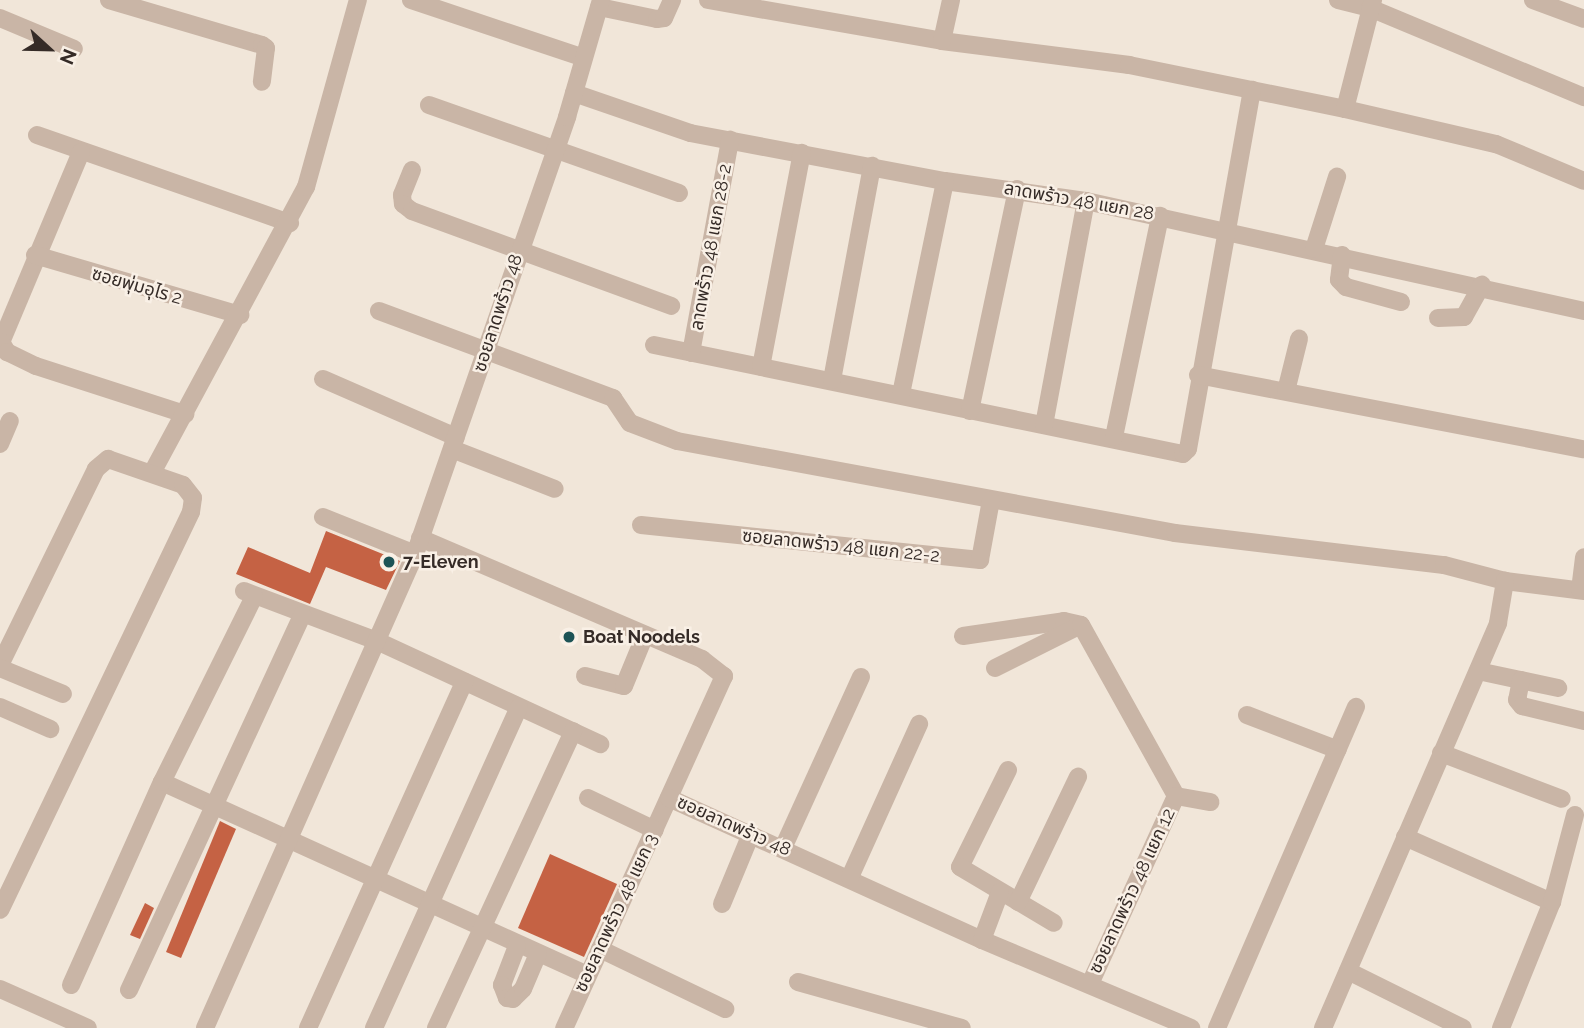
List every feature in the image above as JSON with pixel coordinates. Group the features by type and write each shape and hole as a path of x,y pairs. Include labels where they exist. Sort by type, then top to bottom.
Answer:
{"street":[{"path":"109,0 262,45 266,48 261,82"},
{"path":"153,471 290,223 319,151 358,0"},
{"path":"411,0 451,7 584,58"},
{"path":"600,4 657,19 664,18 672,0"},
{"path":"708,0 942,41 1129,65 1345,109 1496,144 1584,181"},
{"path":"942,41 951,0"},
{"path":"1338,0 1371,4 1584,97"},
{"path":"1543,2 1584,19"},
{"name":"ซอยลาดพร้าว 48","path":"600,4 555,151 517,253 487,350 417,546 645,635 710,664 724,676 669,798 850,877 982,940 1191,1028"},
{"path":"1345,109 1371,4"},
{"path":"0,18 74,49"},
{"path":"654,345 1183,454 1188,449 1198,376 1252,90"},
{"name":"ลาดพร้าว 48 แยก 28","path":"574,93 676,129 945,181 1017,189 1086,201 1482,285 1584,311"},
{"path":"429,105 679,193"},
{"path":"37,135 290,223"},
{"name":"ลาดพร้าว 48 แยก 28-2","path":"691,353 730,140"},
{"path":"81,152 7,321 1,342 7,352 36,366 185,414"},
{"path":"761,366 802,153"},
{"path":"832,380 872,166"},
{"path":"412,170 402,195 404,204 517,253 671,306"},
{"path":"1314,249 1336,177"},
{"path":"901,394 945,181"},
{"path":"970,411 1017,189"},
{"path":"1044,425 1086,201"},
{"path":"1114,438 1160,216"},
{"name":"ซอยพุ่มอุไร 2","path":"35,255 240,316"},
{"path":"1342,255 1339,280 1346,287 1401,302"},
{"path":"1438,318 1464,317 1482,285"},
{"path":"379,311 612,398 630,423 646,433 1175,533 1444,565 1505,581 1582,591 1584,557"},
{"path":"1286,391 1299,339"},
{"path":"1198,376 1584,449"},
{"path":"323,379 555,489"},
{"path":"0,444 10,421"},
{"path":"0,910 191,512 193,498 183,485 153,471 108,459 96,469 0,667 62,694"},
{"name":"ซอยลาดพร้าว 48 แยก 22-2","path":"641,526 980,560 991,500"},
{"path":"205,1028 290,841 417,546 323,517"},
{"path":"1323,1028 1498,623 1505,581"},
{"path":"71,985 249,594 377,641 600,744"},
{"path":"130,990 302,615"},
{"path":"963,636 1064,621 1081,625"},
{"path":"995,668 1081,625"},
{"name":"ซอยลาดพร้าว 48 แยก 12","path":"1081,625 1175,796 1090,984"},
{"path":"585,676 624,686 645,635"},
{"path":"1478,671 1558,688"},
{"path":"783,848 862,677"},
{"path":"1521,680 1517,700 1522,706 1584,721"},
{"path":"309,1028 464,682"},
{"path":"0,707 50,729"},
{"path":"374,1028 519,707"},
{"path":"1217,1028 1356,707"},
{"path":"1247,715 1338,750"},
{"path":"850,877 919,724"},
{"path":"436,1028 573,731"},
{"path":"1441,752 1562,799"},
{"path":"1008,770 960,861 964,872 1054,923"},
{"path":"1018,902 1078,776"},
{"path":"162,782 482,931 587,975"},
{"path":"1175,796 1210,802"},
{"path":"588,797 655,830"},
{"name":"ซอยลาดพร้าว 48 แยก 3","path":"564,1028 669,798"},
{"path":"1501,1028 1552,902 1575,815"},
{"path":"722,904 751,834"},
{"path":"1405,837 1552,902"},
{"path":"982,940 1000,892"},
{"path":"517,946 502,985 507,998 513,999 523,989 538,954"},
{"path":"600,949 725,1009"},
{"path":"1348,971 1463,1028"},
{"path":"798,982 962,1028"},
{"path":"0,989 54,1021 88,1028"}],"building":[{"path":"326,531 400,561 386,590 326,567 310,604 236,574 248,547 310,573"},
{"path":"220,821 236,829 181,958 166,952"},
{"path":"550,854 617,884 584,957 518,928"},
{"path":"145,903 154,908 140,939 130,935"}],"place":[{"name":"7-Eleven","path":"389,562"},
{"name":"Boat Noodels","path":"569,637"}]}
